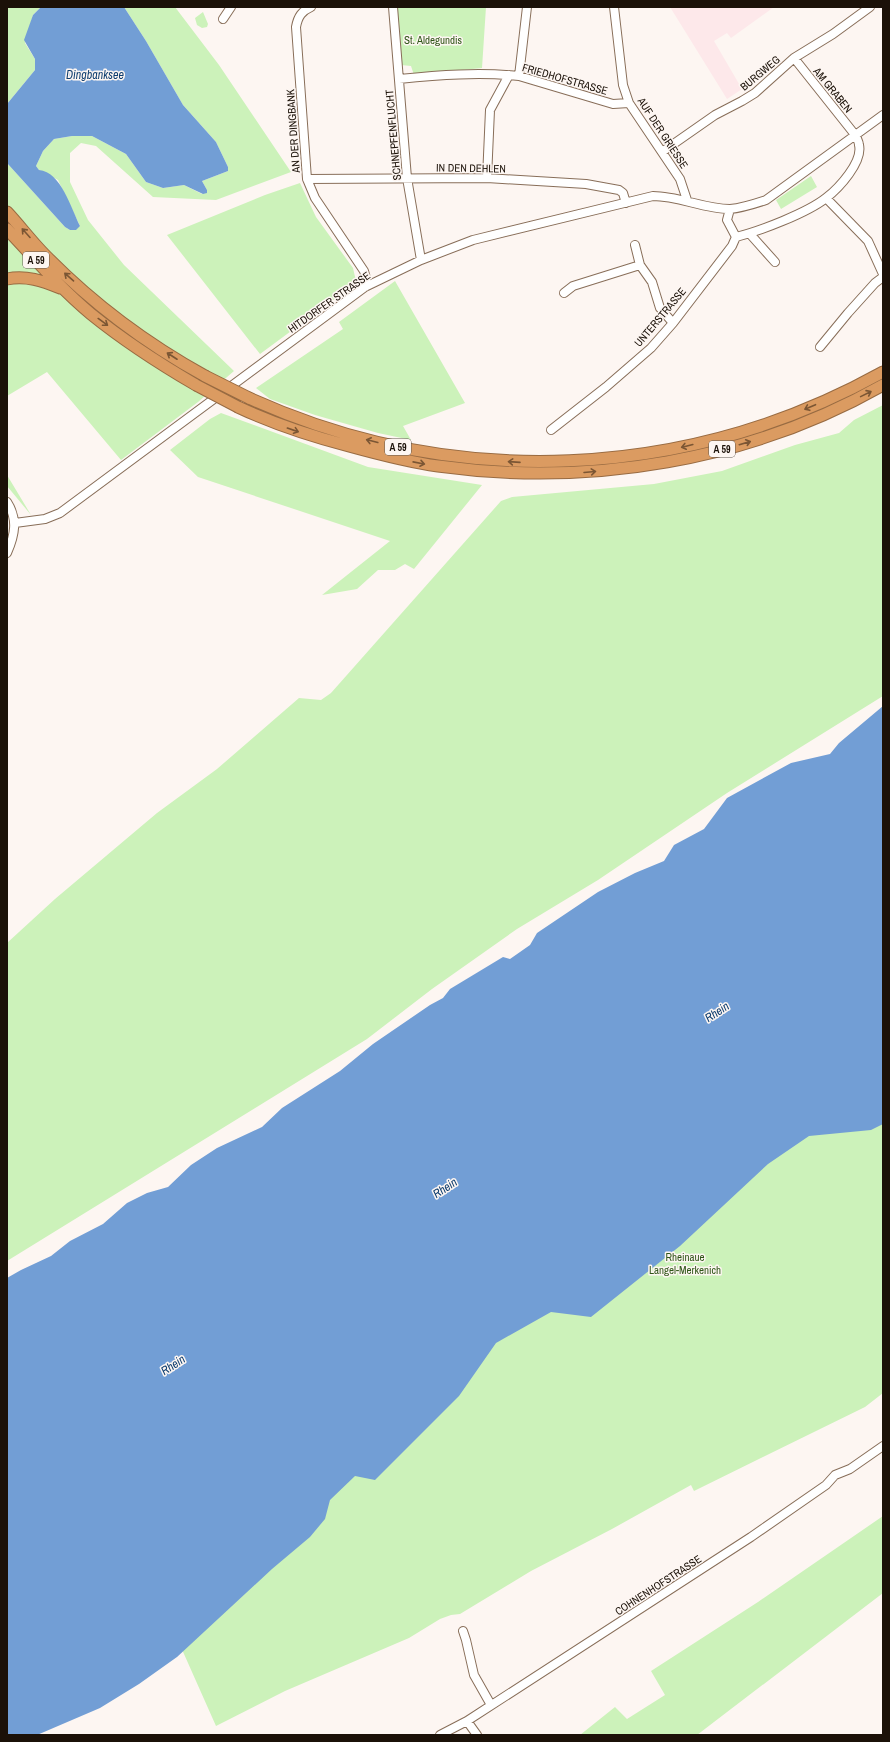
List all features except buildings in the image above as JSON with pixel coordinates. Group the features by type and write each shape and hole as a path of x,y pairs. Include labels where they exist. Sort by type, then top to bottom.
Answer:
{"highway":[{"name":"A 59","path":"7,212 45,254 101,305 144,338 205,376 300,420 362,438 419,452 475,459 524,462 596,460 673,450 752,429 816,405 883,372"},
{"name":"A 59","path":"7,229 66,291 92,314 176,374 238,407 296,431 388,456 436,466 510,473 565,473 645,466 679,460 768,436 809,420 883,385"},
{"path":"7,279 15,277 27,278 53,285 66,291"}],"street":[{"path":"223,19 231,7"},
{"path":"301,9 311,7"},
{"name":"SCHNEPFENFLUCHT","path":"393,7 407,178 421,260"},
{"path":"519,76 527,7"},
{"name":"AUF DER GRIESSE","path":"614,7 622,85 629,103 680,179 686,200"},
{"name":"BURGWEG","path":"662,152 715,115 755,93 794,58 833,34 869,7"},
{"name":"AN DER DINGBANK","path":"301,9 297,21 296,35 307,179 315,198 364,271 366,278 365,288"},
{"name":"AM GRABEN","path":"794,58 856,136"},
{"name":"FRIEDHOFSTRASSE","path":"399,79 439,75 482,74 519,76 613,104 629,103"},
{"path":"487,178 490,110 509,75"},
{"path":"856,136 860,145 859,155 848,176 826,198 807,209 750,234 736,237 727,220 730,208 747,206 766,200 883,115"},
{"name":"IN DEN DEHLEN","path":"307,179 487,178 586,184 619,190 623,193 626,203"},
{"name":"HITDORFER STRASSE","path":"15,522 45,519 60,513 365,288 421,260 473,240 653,196 665,196 730,208"},
{"path":"820,347 875,283 882,279 868,242 826,198"},
{"path":"750,234 775,262"},
{"name":"UNTERSTRASSE","path":"551,430 606,387 651,348 732,246 736,237"},
{"path":"635,245 640,265 652,282 660,308 673,322"},
{"path":"564,294 573,286 640,265"},
{"path":"7,502 11,508 15,522 13,540 7,553"},
{"name":"COHNENHOFSTRASSE","path":"440,1735 467,1721 751,1537 826,1485 835,1475 850,1469 883,1446"},
{"path":"463,1631 474,1675 491,1705"},
{"path":"467,1721 477,1735"}],"shaded area":[{"path":"670,7 774,7 731,38 727,33 714,41 742,89 727,99"}],"green space":[{"path":"7,7 41,7 33,15 25,43 35,59 35,70 7,104"},
{"path":"124,7 175,7 219,65 291,172 216,200 153,197 96,146 81,143 70,153 70,182 88,220 124,265 234,371 198,402 121,460 47,372 7,396 7,163 65,227 70,230 80,226 58,180 39,170 36,166 43,151 54,139 72,136 92,136 126,154 146,182 163,188 184,185 202,194 207,190 202,181 228,171 228,167 216,142 183,105 146,41"},
{"name":"St. Aldegundis","path":"396,7 486,7 482,68 414,75 411,66 401,65"},
{"path":"203,12 208,24 207,27 202,28 197,25 195,18"},
{"path":"811,176 817,187 781,209 776,200"},
{"path":"300,183 316,217 353,268 356,281 344,292 260,354 167,235 265,195"},
{"path":"395,281 465,403 403,426 411,440 378,433 315,415 270,399 256,388 343,329 339,322"},
{"path":"883,405 883,696 727,793 598,880 517,929 432,989 367,1039 7,1261 7,943 55,899 157,813 217,769 299,698 321,700 331,693 501,501 512,497 654,484 722,471 795,445 839,433 854,420"},
{"path":"221,413 368,467 482,485 414,569 405,564 395,570 378,570 357,589 322,595 390,541 198,477 170,450 210,419"},
{"path":"7,475 31,515 7,486"},
{"name":"Rheinaue Langel-Merkenich","path":"883,897 883,1393 865,1407 694,1491 691,1485 612,1529 531,1571 460,1614 451,1615 440,1619 409,1638 285,1691 216,1726 144,1564"},
{"path":"883,1516 883,1593 697,1735 580,1735 615,1707 627,1719 665,1695 651,1671 758,1602"}],"water":[{"name":"Dingbanksee","path":"41,7 124,7 146,41 183,105 216,142 228,167 228,171 202,181 207,193 203,194 184,185 163,188 146,182 126,154 92,136 72,136 54,139 43,151 36,166 39,170 47,172 53,177 69,201 80,226 76,230 70,230 65,227 7,163 7,104 35,70 35,59 24,40 33,15"},
{"name":"Rhein","path":"883,706 883,1124 871,1130 809,1136 768,1164 680,1246 591,1317 551,1312 496,1343 459,1396 375,1480 355,1476 330,1500 325,1519 310,1537 272,1569 177,1657 139,1684 100,1708 37,1735 7,1735 7,1278 51,1256 70,1241 103,1224 127,1203 147,1193 168,1187 191,1165 217,1148 262,1127 282,1108 340,1071 373,1044 430,1005 443,998 450,989 503,957 510,959 530,945 537,933 598,892 635,873 664,861 674,845 704,829 727,798 791,763 830,754 839,743"}]}
